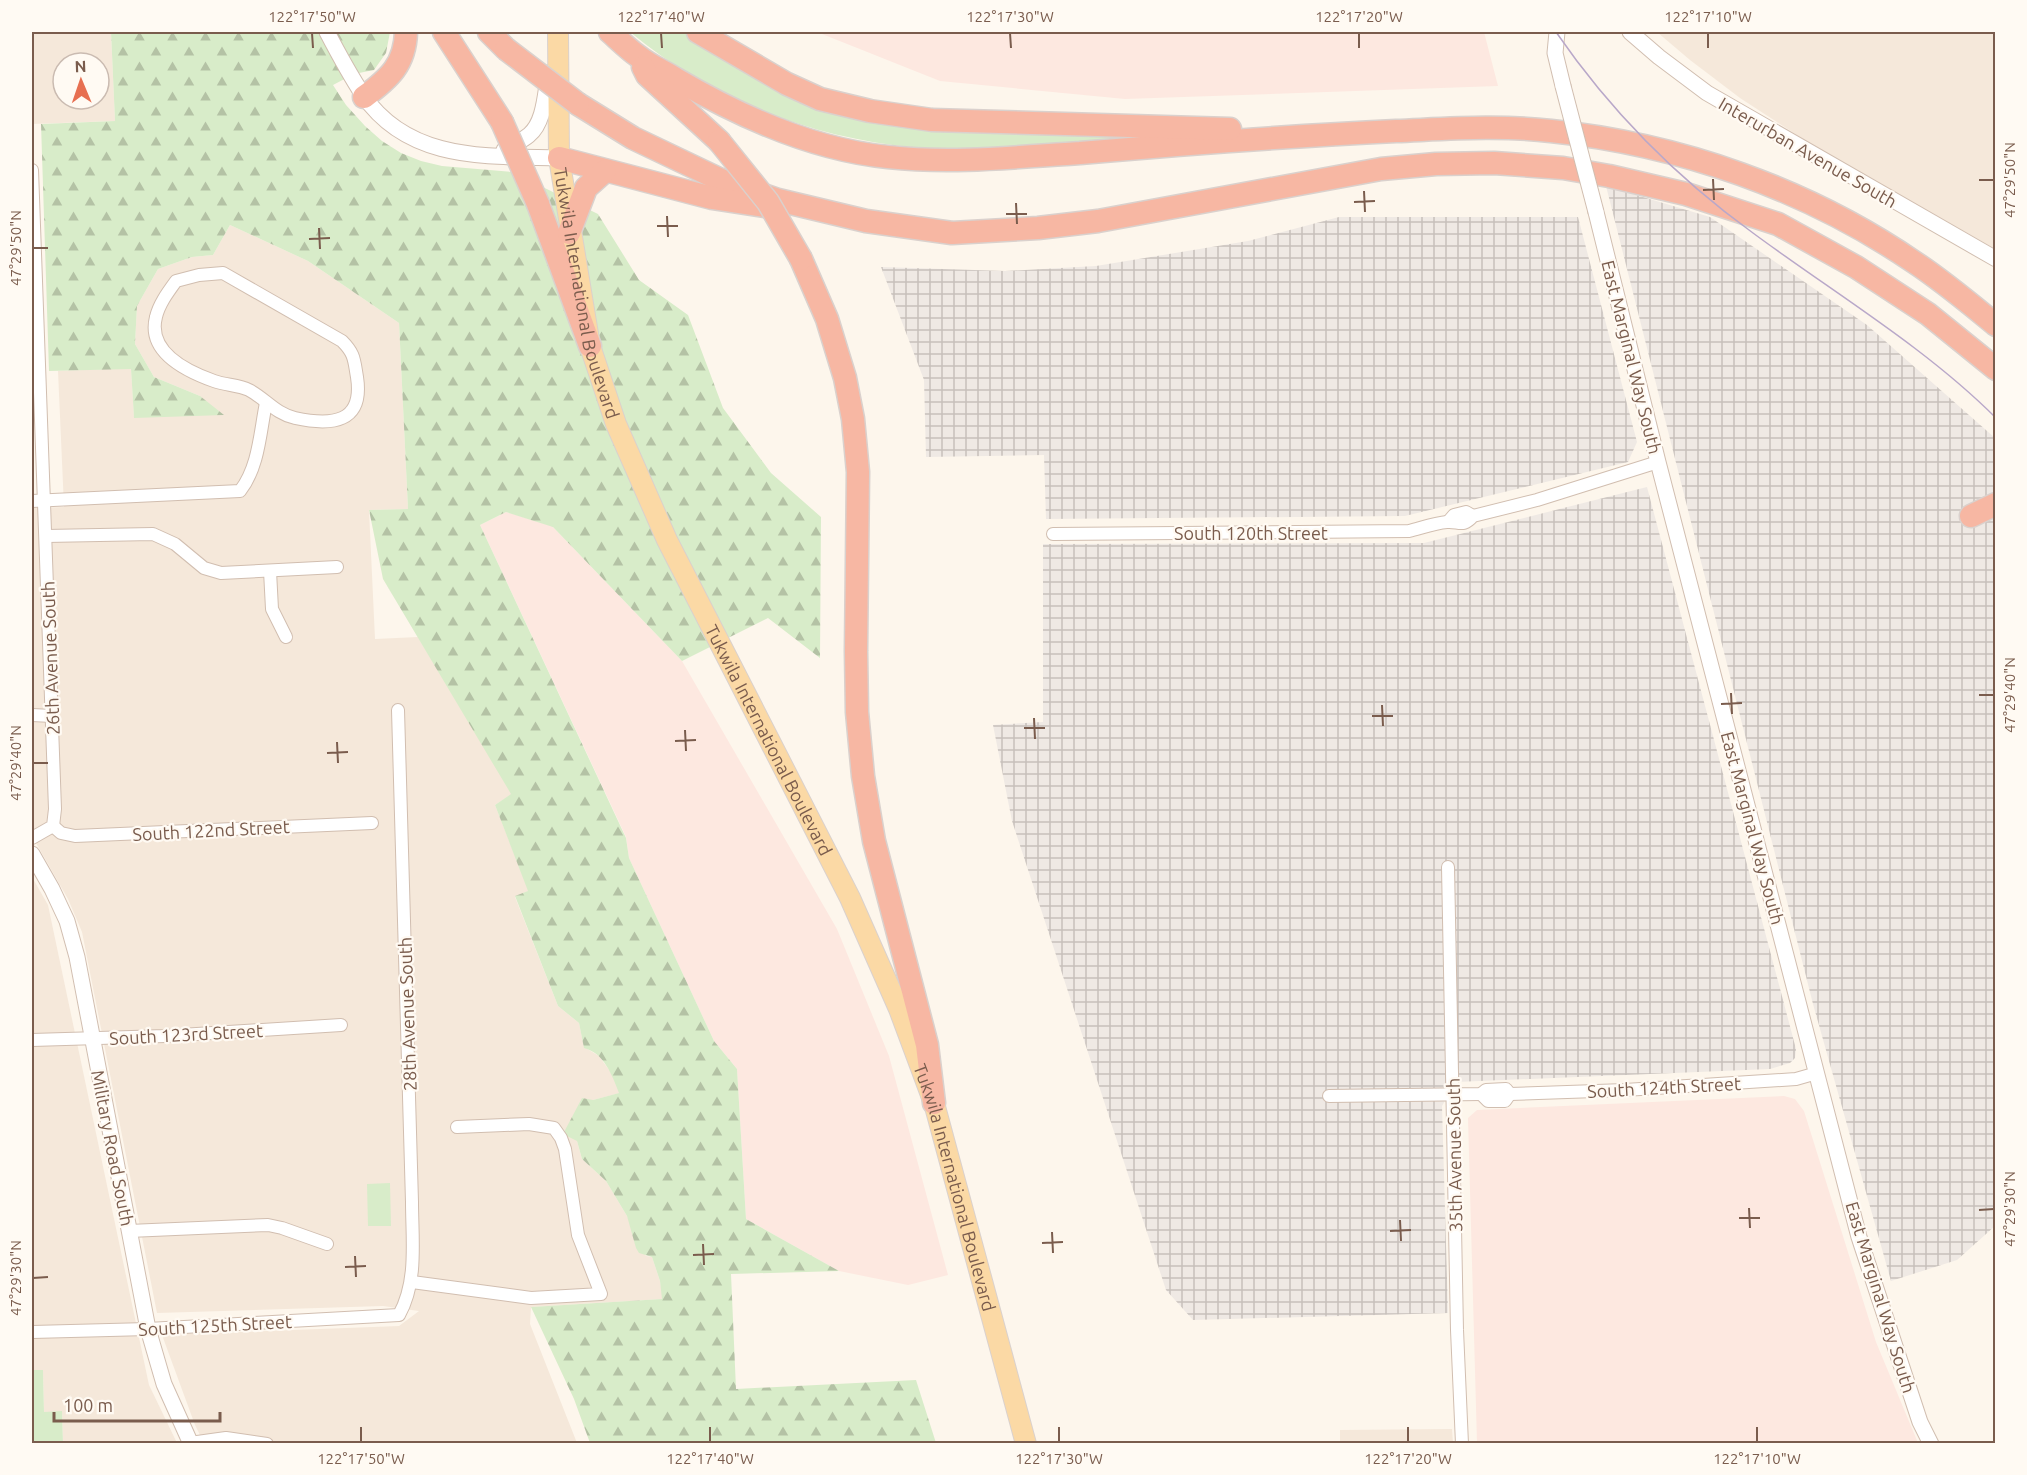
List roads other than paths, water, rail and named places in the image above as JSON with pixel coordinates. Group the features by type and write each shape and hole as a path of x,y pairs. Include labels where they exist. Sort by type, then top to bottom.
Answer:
{"highway":[{"path":"364,97 383,83 396,67 402,57 406,32"},
{"path":"444,32 502,122 538,204 590,346"},
{"path":"489,32 506,49 578,104 633,138 723,181 777,200 866,221"},
{"path":"610,32 638,56 720,104 790,134 836,147 886,157 961,161 1315,135 1486,128 1548,130 1630,142 1686,156 1772,187 1847,221 1912,260 1958,293 1995,325"},
{"path":"698,32 787,84 820,99 897,116 932,120 1220,128 1315,135"},
{"path":"638,56 647,75 719,141 768,202 801,259 827,320 845,378 853,419 858,472 857,712 863,776 874,841 927,1045 934,1104"},
{"path":"559,158 712,198 952,233 1038,228 1098,221 1381,169 1436,164 1494,163 1563,168 1686,194 1778,224 1856,267 1928,314 1995,369"},
{"path":"569,233 586,188 605,171"},
{"path":"1971,516 1995,504"}],"main road":[{"name":"Tukwila International Boulevard","path":"558,32 559,158 569,233 590,346 616,424 667,540 850,898 899,1009 934,1104 1026,1443"}],"street":[{"path":"327,32 364,97 397,129 414,140 450,151 493,156 559,158"},
{"path":"493,156 527,137 539,121 558,32"},
{"name":"East Marginal Way South","path":"1557,32 1555,54 1563,86 1658,462 1866,1259 1920,1422 1931,1443"},
{"name":"Interurban Avenue South","path":"1630,32 1707,93 1995,260"},
{"name":"26th Avenue South","path":"32,170 55,809 52,826"},
{"path":"223,273 342,341 353,353 359,388 358,401 350,414 341,420 330,422 294,418 278,412 266,403 249,390 214,381 176,364 165,354 158,343 154,329 156,315 176,281 199,275 223,273"},
{"path":"32,501 240,491 253,469 266,403"},
{"name":"South 120th Street","path":"1053,534 1409,531 1449,522 1454,515 1466,512 1473,516 1537,500 1658,462"},
{"path":"46,536 153,534 171,542 194,562 210,571 230,573 337,567"},
{"path":"270,571 272,609 286,637"},
{"name":"28th Avenue South","path":"398,710 411,1131 412,1282 399,1315"},
{"path":"32,715 52,716"},
{"name":"South 122nd Street","path":"52,826 61,833 75,836 372,823"},
{"path":"32,838 52,826"},
{"name":"Military Road South","path":"32,854 67,921 77,957 148,1329 164,1384 191,1443"},
{"name":"35th Avenue South","path":"1448,867 1457,1330 1462,1443"},
{"name":"South 123rd Street","path":"32,1040 92,1037 109,1039 341,1025"},
{"name":"South 124th Street","path":"1329,1096 1480,1094 1486,1090 1506,1089 1510,1094 1625,1090 1796,1079 1817,1073"},
{"path":"412,1282 531,1298 601,1294 578,1235 565,1149 554,1128 529,1124 456,1127"},
{"path":"129,1231 268,1225 327,1244"},
{"name":"South 125th Street","path":"32,1332 148,1329 399,1315"},
{"path":"191,1443 226,1438 267,1443"}],"tram line":[{"path":"1556,32 1598,88 1671,166 1753,233 1909,344 1996,418"}]}
